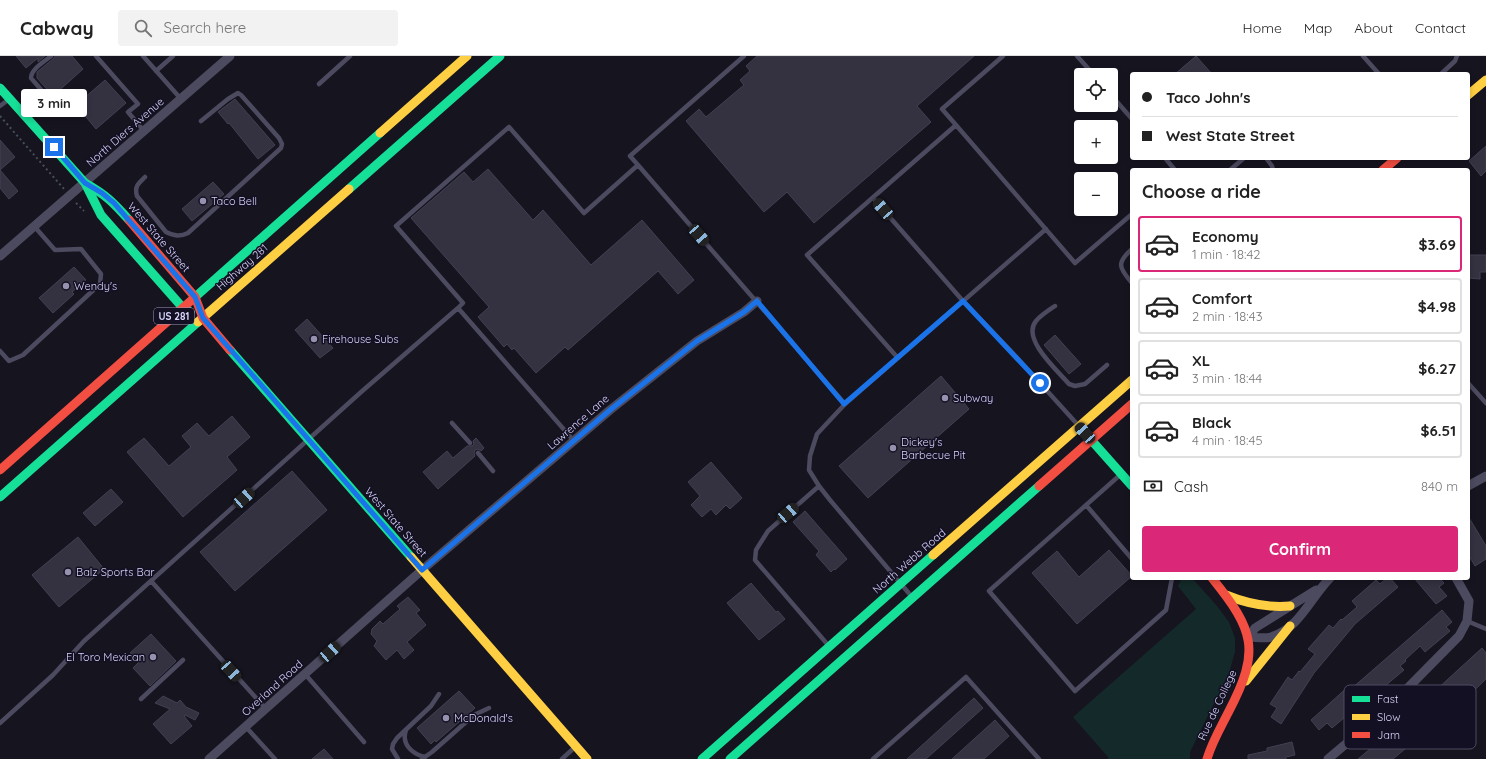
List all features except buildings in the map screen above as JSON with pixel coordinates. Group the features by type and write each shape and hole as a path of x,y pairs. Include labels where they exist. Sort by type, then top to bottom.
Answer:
{"main road":[{"name":"Highway 281","path":"0,470 467,56"},
{"name":"Highway 281","path":"0,497 500,56"},
{"path":"1470,93 1486,80"},
{"name":"West State Street","path":"0,88 85,183 108,197 195,297 203,318 587,759"},
{"path":"1385,168 1395,160"},
{"name":"West State Street","path":"85,183 96,208 101,215 183,308 203,318"},
{"name":"North Webb Road","path":"702,759 1130,382"},
{"path":"730,759 1130,406"},
{"path":"1079,427 1130,484"},
{"name":"Rue de College","path":"1207,759 1214,736 1240,689 1250,657 1249,637 1241,616 1214,580"},
{"path":"1226,595 1253,606 1271,608 1290,606"},
{"path":"1240,689 1290,626"}],"street":[{"name":"North Diers Avenue","path":"0,256 230,56"},
{"name":"Lawrence Lane","path":"422,570 610,410 697,341 744,312 757,301"},
{"path":"1470,485 1486,476"},
{"name":"Overland Road","path":"209,759 422,570"},
{"path":"1249,637 1270,637 1283,632 1304,612 1320,588 1328,580"},
{"path":"1411,685 1459,636 1467,621 1469,601 1457,580"},
{"path":"1249,637 1255,628 1320,588"},
{"path":"1328,759 1344,746"}],"lane":[{"path":"51,56 34,70 31,74 31,78 62,114"},
{"path":"96,56 138,104 128,112 144,130"},
{"path":"143,56 181,99"},
{"path":"156,71 173,56"},
{"path":"318,84 350,56"},
{"path":"744,56 630,156 757,301 844,404"},
{"path":"1003,56 942,109 1075,263 1130,216"},
{"path":"1077,56 1088,68"},
{"path":"1364,56 1377,72"},
{"path":"1443,72 1455,61 1457,56"},
{"path":"145,177 136,185 135,190 137,196 166,232 172,235 183,236 281,148 282,144 279,138 238,93 228,99 201,122"},
{"path":"0,106 10,98"},
{"path":"1118,103 1130,118"},
{"path":"897,357 808,255 956,125"},
{"path":"0,724 53,675 84,641 464,303 396,226 509,127 584,213 638,165"},
{"path":"1167,160 1174,168"},
{"path":"1232,168 1242,160"},
{"path":"873,198 963,301 1009,349 1079,427"},
{"path":"0,350 9,361 23,355 100,284 100,274 81,249 54,250 34,226"},
{"path":"913,598 819,486 809,470 810,456 817,434 844,404 1046,229"},
{"path":"1130,251 1122,258 1120,264 1122,271 1130,281"},
{"path":"1055,306 1035,321 1032,328 1033,339 1037,347 1069,384 1075,386 1085,384 1107,365"},
{"path":"458,308 574,441"},
{"path":"1470,384 1486,403"},
{"path":"452,423 470,444"},
{"path":"478,453 493,471"},
{"path":"1122,474 989,591 1075,691 1166,610 1172,580"},
{"path":"819,486 768,531 756,550 755,560 829,647"},
{"path":"1086,506 1130,557"},
{"path":"151,582 266,709"},
{"path":"1467,621 1486,629"},
{"path":"141,699 183,660"},
{"path":"306,674 364,742"},
{"path":"873,759 966,677 1039,759"},
{"path":"398,759 392,749 393,744 397,738 431,706 439,694"},
{"path":"407,729 404,736 404,741 415,754 424,758 474,715 489,708"},
{"path":"246,727 275,759"},
{"path":"562,759 576,746"}],"green space":[{"path":"1181,580 1194,580 1229,622 1235,638 1235,652 1229,673 1190,752 1190,759 1108,759 1108,757 1073,717 1196,609 1178,586"}],"traffic: fast":[{"path":"349,189 500,56"},
{"path":"0,88 85,183 109,199 129,220"},
{"path":"194,298 380,133"},
{"path":"85,183 101,215 183,308 190,312"},
{"path":"0,497 198,322"},
{"path":"230,350 411,557"},
{"path":"1085,433 1130,484"},
{"path":"730,759 1039,486"},
{"path":"702,759 933,555"}],"traffic: slow":[{"path":"380,133 467,56"},
{"path":"1470,93 1486,80"},
{"path":"198,322 349,189"},
{"path":"933,555 1130,382"},
{"path":"411,557 587,759"},
{"path":"1226,595 1258,605 1290,606"},
{"path":"1246,681 1290,626"}],"traffic: jam":[{"path":"1385,168 1395,160"},
{"path":"129,220 195,297 203,318 230,350"},
{"path":"0,470 194,298"},
{"path":"1039,486 1130,406"},
{"path":"1207,759 1214,741 1239,690 1246,672 1249,656 1248,641 1244,627 1237,612 1214,580"}],"place":[{"name":"Taco Bell","path":"203,201"},
{"name":"Wendy's","path":"66,286"},
{"name":"Firehouse Subs","path":"314,339"},
{"name":"Subway","path":"945,398"},
{"name":"Dickey's Barbecue Pit","path":"893,448"},
{"name":"Balz Sports Bar","path":"68,572"},
{"name":"El Toro Mexican","path":"153,657"},
{"name":"McDonald's","path":"446,718"}],"route":[{"path":"54,147 85,183 108,197 124,215 195,297 203,318 422,570 610,410 697,341 744,312 757,301 844,404 963,301 1040,383"}]}
